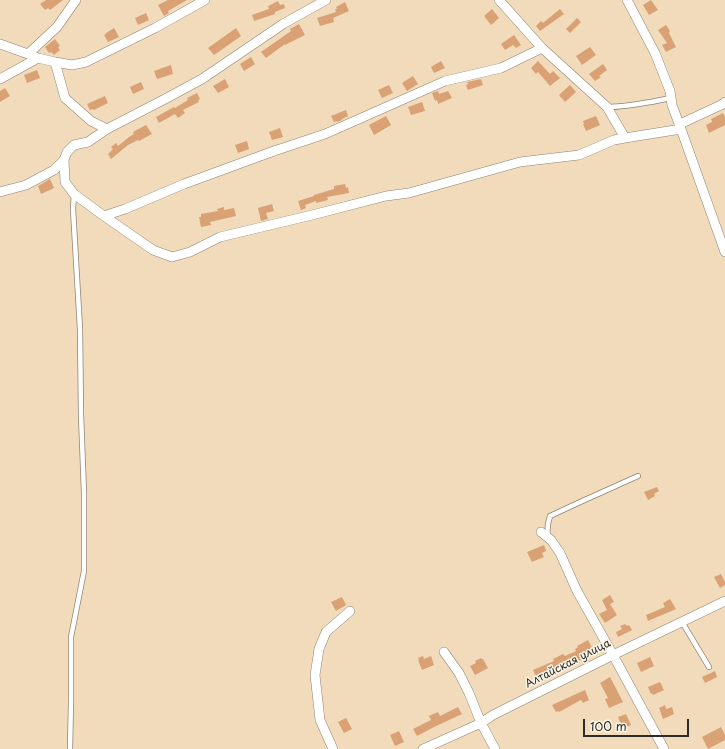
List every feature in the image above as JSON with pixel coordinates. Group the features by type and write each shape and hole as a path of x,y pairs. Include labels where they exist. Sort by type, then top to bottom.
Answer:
{"street":[{"path":"28,54 57,27 76,0"},
{"path":"0,44 38,58 54,62 72,65 86,62 155,28 205,0"},
{"path":"0,192 26,186 54,170 64,160 74,145 88,142 107,129 202,79 283,24 326,0"},
{"path":"498,0 542,48 607,107 625,138"},
{"path":"627,0 655,53 670,91 672,105 725,252"},
{"path":"104,216 125,209 184,184 325,134 445,81 501,68 542,48"},
{"path":"0,79 38,58"},
{"path":"54,62 65,98 91,121 107,129"},
{"path":"64,160 65,182 74,194 153,250 172,257 190,252 220,237 386,196 409,193 520,162 579,155 614,140 680,126 725,102"},
{"path":"544,534 551,540 560,553 578,591 664,749"},
{"name":"Алтайская улица","path":"423,749 481,724 494,715 613,655 725,601"},
{"path":"333,749 320,720 315,675 319,649 326,632 350,611"},
{"path":"444,652 469,692 481,724 494,749"}],"lane":[{"path":"607,107 636,105 671,98"},
{"path":"70,749 71,637 84,571 84,493 80,415 80,329 73,209 74,194"},
{"path":"544,534 550,516 638,476"},
{"path":"682,622 709,667"}],"building":[{"path":"46,0 63,0 50,10 48,8 45,10 40,4"},
{"path":"168,0 187,0 168,11 169,13 164,16 158,5"},
{"path":"651,0 658,10 649,15 643,5"},
{"path":"278,1 280,5 284,4 285,8 275,12 275,14 254,21 252,15 269,9 268,6"},
{"path":"345,2 349,11 333,18 334,22 320,26 317,18 336,12 336,7"},
{"path":"492,9 499,18 491,25 484,16"},
{"path":"560,9 564,14 540,31 536,26 541,21 543,23"},
{"path":"146,13 149,20 138,25 135,18"},
{"path":"577,18 581,22 570,33 566,29"},
{"path":"299,24 305,35 285,44 266,58 261,52 291,31 290,29"},
{"path":"666,25 676,47 666,52 662,45 667,43 658,30"},
{"path":"114,28 119,37 108,42 104,35"},
{"path":"236,28 241,36 214,55 208,48"},
{"path":"514,35 521,45 516,48 513,45 505,50 501,44"},
{"path":"55,39 60,46 58,47 60,50 54,55 51,52 49,53 45,47"},
{"path":"590,47 596,55 582,65 576,56"},
{"path":"251,57 255,64 244,71 240,64"},
{"path":"441,61 445,68 434,73 431,67"},
{"path":"538,61 550,74 553,71 560,78 550,86 538,72 536,74 531,68"},
{"path":"603,64 607,70 595,81 589,74"},
{"path":"171,65 173,74 157,79 154,71"},
{"path":"37,70 40,78 27,83 24,75"},
{"path":"413,76 418,84 407,91 402,83"},
{"path":"225,79 229,87 218,93 213,86"},
{"path":"481,79 483,85 468,90 466,85 468,84 467,82"},
{"path":"141,82 144,89 133,94 130,87"},
{"path":"389,85 393,93 382,98 378,90"},
{"path":"570,85 576,92 565,102 559,95"},
{"path":"5,88 10,96 0,102 0,91"},
{"path":"438,91 439,94 448,91 452,98 438,104 432,93"},
{"path":"197,93 200,99 198,100 199,102 183,110 185,113 178,118 175,114 159,123 156,117 174,107 175,108 188,100 187,98"},
{"path":"105,96 108,103 94,110 90,110 87,104"},
{"path":"422,102 425,111 411,115 408,107"},
{"path":"346,110 348,116 342,120 334,122 331,116"},
{"path":"723,113 725,117 725,125 709,133 706,125 712,122 711,119"},
{"path":"386,116 391,125 374,135 369,125"},
{"path":"596,116 600,125 586,131 583,121"},
{"path":"146,125 152,134 128,145 111,159 108,154 113,149 111,147 116,143 118,146 134,134 133,132"},
{"path":"280,128 283,137 272,140 269,132"},
{"path":"247,141 249,149 238,153 235,145"},
{"path":"50,179 54,188 41,194 38,186"},
{"path":"345,184 346,188 348,187 349,193 327,197 328,200 316,203 316,201 305,205 306,208 301,210 298,201 334,189 334,186"},
{"path":"272,204 274,211 266,213 268,219 261,221 258,208"},
{"path":"224,207 224,210 234,208 236,216 210,222 211,225 201,227 199,217 201,217 201,214 218,211 217,209"},
{"path":"657,487 659,491 654,494 655,496 648,500 644,492"},
{"path":"544,545 546,551 542,553 544,557 532,562 527,552"},
{"path":"721,574 725,585 720,588 714,577"},
{"path":"610,595 614,602 610,604 617,615 605,623 599,614 607,610 602,600"},
{"path":"342,597 346,605 336,611 331,602"},
{"path":"670,599 676,609 648,621 646,615 665,607 663,603"},
{"path":"625,624 627,626 629,625 632,630 618,637 616,632 622,629 620,626"},
{"path":"588,640 595,653 576,662 575,659 562,665 564,669 559,671 558,669 537,679 533,670 554,661 553,659 563,654 565,656 576,651 575,649 578,647 577,646"},
{"path":"423,656 424,659 431,656 434,665 422,670 418,658"},
{"path":"650,657 654,666 641,672 637,663"},
{"path":"481,658 488,668 475,675 470,666"},
{"path":"715,671 717,677 705,683 702,677"},
{"path":"610,677 623,702 609,708 605,699 608,698 600,683"},
{"path":"660,682 664,690 653,695 652,693 651,694 648,687"},
{"path":"585,690 589,700 583,703 581,700 559,712 556,712 552,705"},
{"path":"665,705 666,709 672,707 674,714 663,719 659,708"},
{"path":"458,707 462,714 417,736 413,729 431,720 429,716 438,712 440,716"},
{"path":"626,714 631,725 623,729 618,717"},
{"path":"346,718 352,729 344,733 338,722"},
{"path":"721,727 725,735 725,740 708,749 702,737"},
{"path":"399,731 404,742 395,746 390,735"}]}
